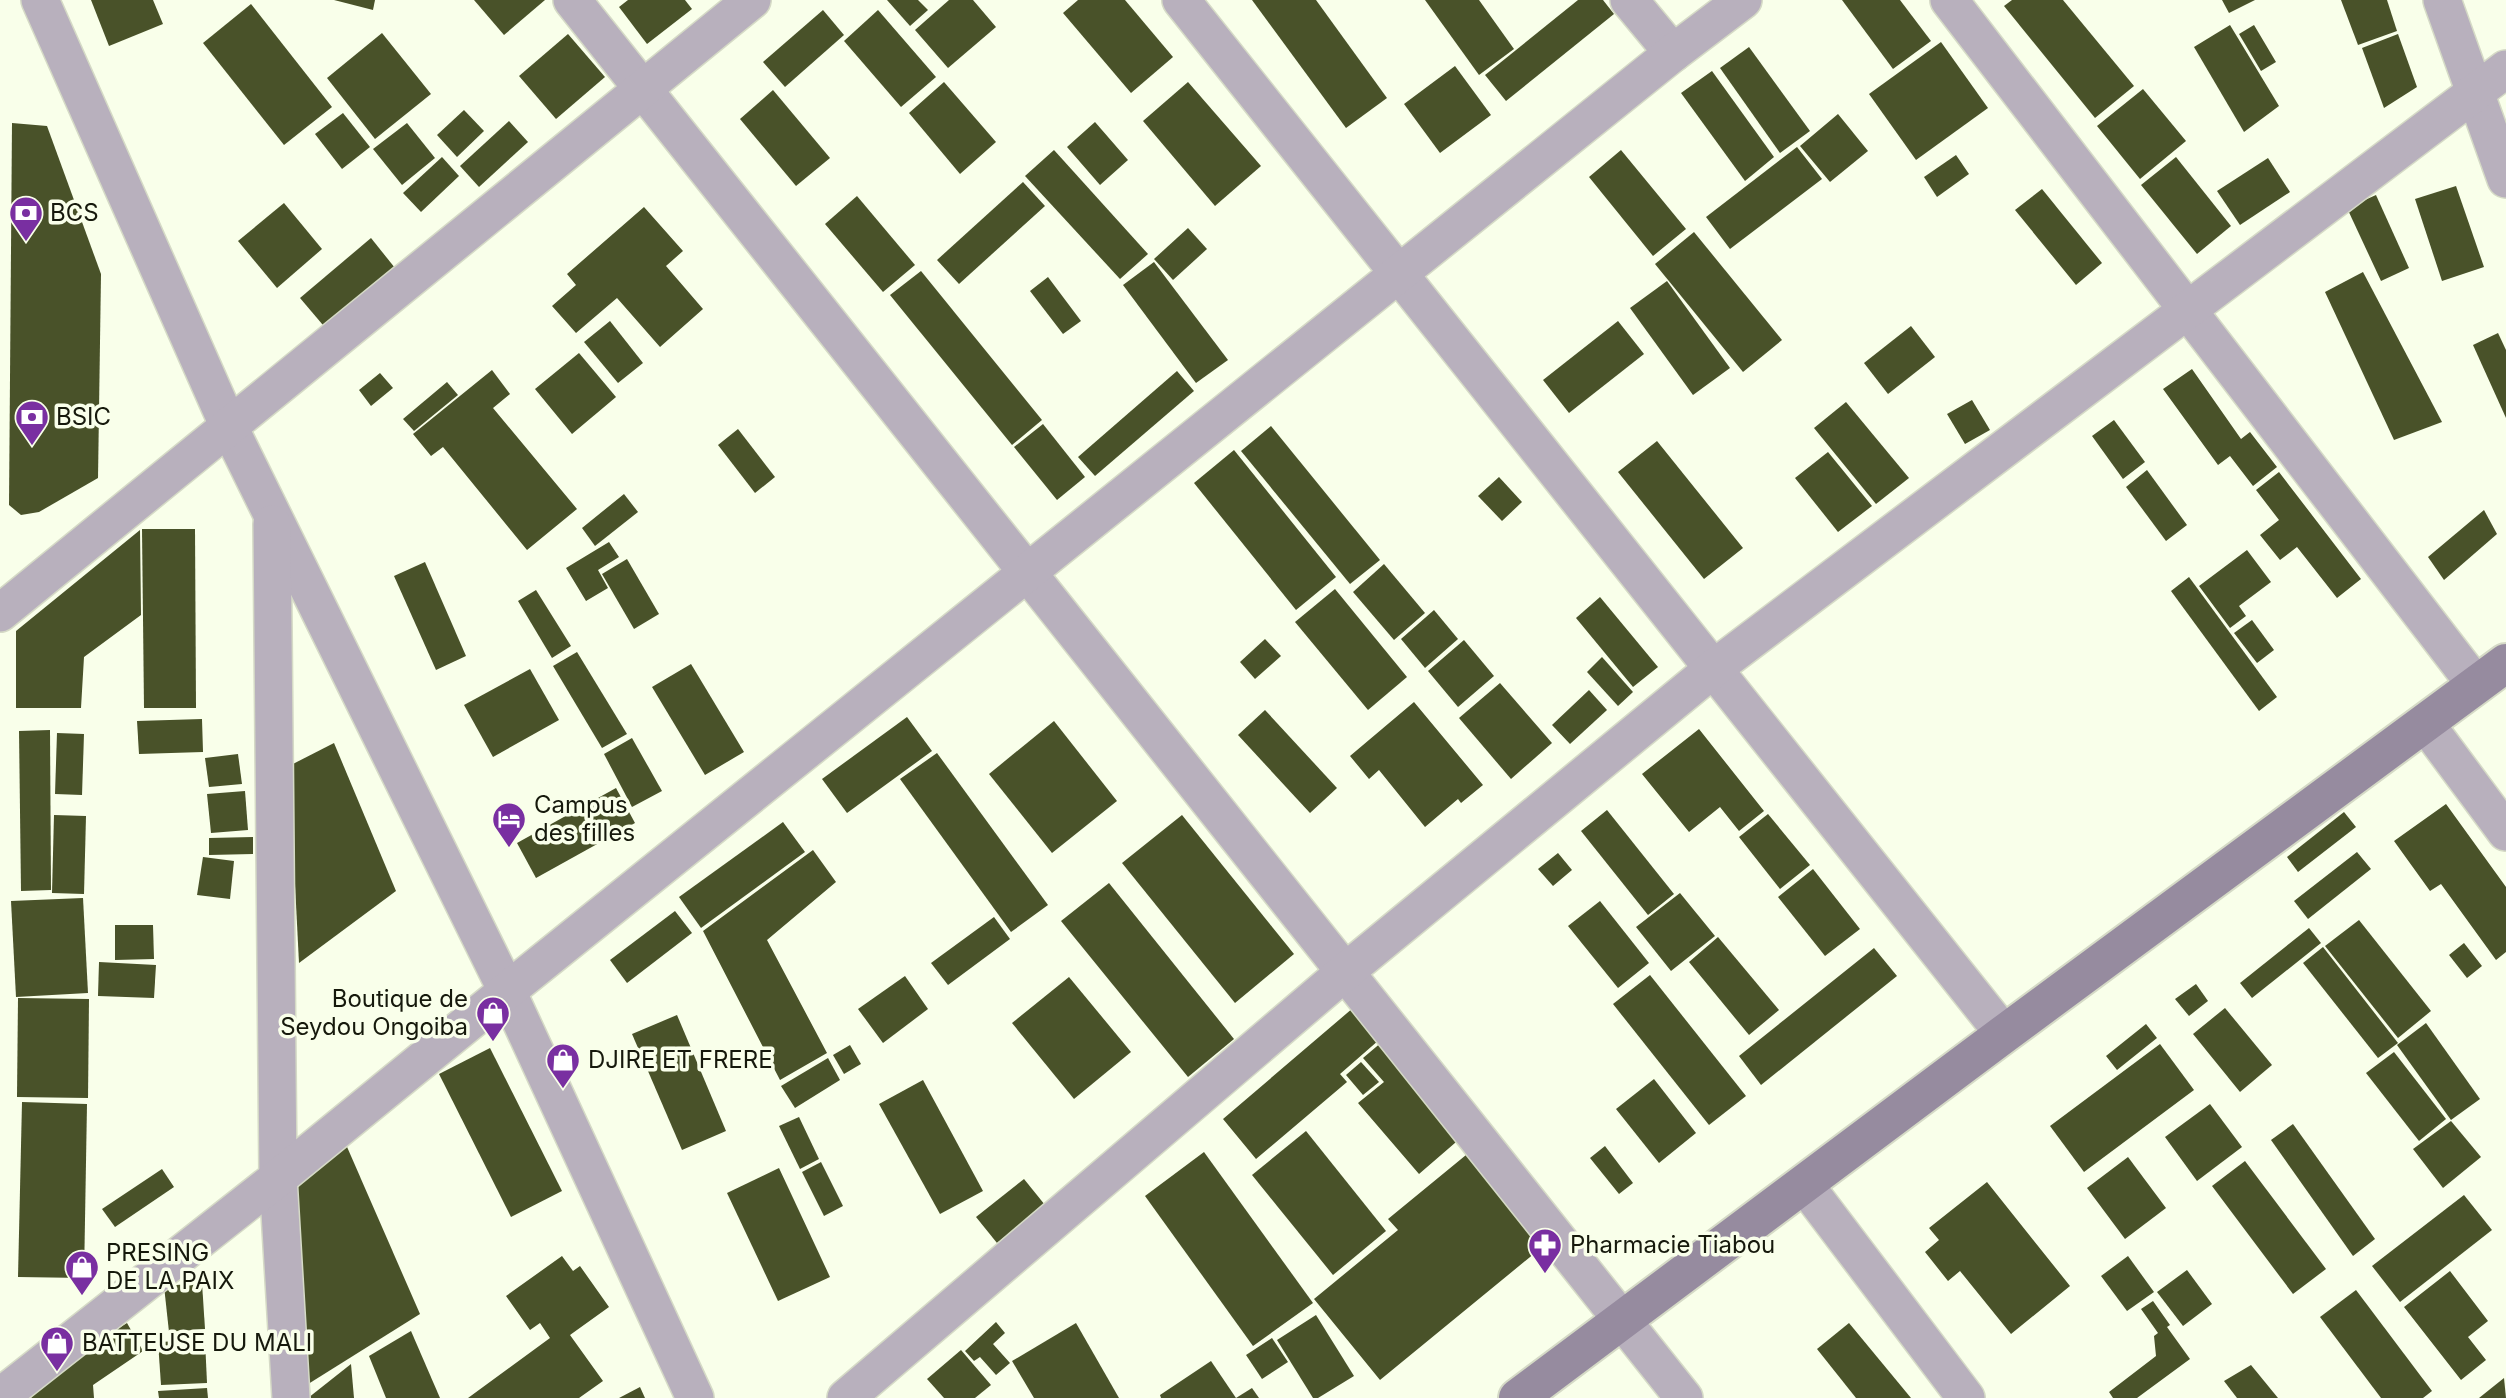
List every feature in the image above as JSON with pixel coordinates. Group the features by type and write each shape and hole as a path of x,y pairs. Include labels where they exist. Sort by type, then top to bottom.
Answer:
{"street":[{"path":"40,0 229,427 508,990 695,1398"},
{"path":"572,0 1684,1398"},
{"path":"0,613 752,0"},
{"path":"1181,0 2004,1034"},
{"path":"1629,0 1674,53"},
{"path":"0,1397 278,1178 508,990 1743,0"},
{"path":"1518,1398 2491,674 2187,309 1949,0"},
{"path":"2442,0 2506,179"},
{"path":"846,1398 1345,972 1713,669 2506,69"},
{"path":"271,514 278,1178 291,1398"},
{"path":"2425,723 2506,832"},
{"path":"1804,1184 1966,1398"}],"building":[{"path":"91,0 153,0 163,24 109,46"},
{"path":"334,0 375,0 373,10"},
{"path":"474,0 545,0 504,35"},
{"path":"628,0 685,0 692,9 647,44 619,7"},
{"path":"887,0 918,0 928,10 910,26"},
{"path":"949,0 973,0 996,27 948,68 915,30"},
{"path":"1078,0 1125,0 1173,57 1131,93 1063,13"},
{"path":"1252,0 1316,0 1387,98 1346,128"},
{"path":"1425,0 1479,0 1514,49 1479,75"},
{"path":"1578,0 1603,0 1614,14 1506,101 1485,75"},
{"path":"1842,0 1900,0 1931,41 1893,69"},
{"path":"2012,0 2063,0 2134,86 2095,118 2004,6"},
{"path":"2222,0 2255,0 2229,13"},
{"path":"2341,0 2387,0 2397,31 2358,45"},
{"path":"251,4 332,107 284,145 203,43"},
{"path":"823,10 844,35 785,87 763,62"},
{"path":"878,10 936,77 901,107 844,41"},
{"path":"2230,25 2279,106 2244,132 2194,47"},
{"path":"2254,25 2276,62 2261,71 2239,34"},
{"path":"382,33 431,94 375,139 327,78"},
{"path":"568,34 605,77 556,119 519,76"},
{"path":"2398,34 2417,87 2384,108 2362,48"},
{"path":"1941,42 1988,108 1916,160 1869,94"},
{"path":"1749,47 1810,131 1780,153 1720,68"},
{"path":"1455,66 1491,115 1440,153 1404,104"},
{"path":"1712,71 1774,157 1745,181 1681,93"},
{"path":"944,82 996,142 960,174 909,113"},
{"path":"1188,82 1261,166 1215,206 1143,121"},
{"path":"2143,89 2186,141 2140,179 2097,126"},
{"path":"773,90 830,158 796,186 740,119"},
{"path":"464,110 484,131 457,157 437,135"},
{"path":"343,113 370,147 342,169 315,134"},
{"path":"1838,114 1868,151 1830,182 1800,146"},
{"path":"509,121 528,142 479,187 460,166"},
{"path":"1095,122 1128,160 1100,185 1067,147"},
{"path":"12,123 47,126 101,274 98,478 39,512 21,515 9,505"},
{"path":"407,123 435,158 402,185 373,149"},
{"path":"1797,147 1822,179 1730,249 1706,217"},
{"path":"1054,150 1148,254 1120,279 1025,176"},
{"path":"1621,150 1686,229 1653,256 1589,177"},
{"path":"1956,155 1969,174 1937,197 1924,177"},
{"path":"442,157 459,176 421,212 403,193"},
{"path":"2176,157 2231,226 2197,254 2141,185"},
{"path":"2268,158 2290,192 2240,225 2217,191"},
{"path":"1023,182 1045,206 959,284 937,260"},
{"path":"2456,186 2484,267 2442,281 2415,199"},
{"path":"2042,189 2102,263 2076,285 2015,210"},
{"path":"2376,195 2409,268 2381,281 2347,208"},
{"path":"857,196 915,265 883,292 825,224"},
{"path":"284,203 322,249 277,288 238,241"},
{"path":"644,207 683,251 666,266 703,309 660,347 617,298 576,333 552,306 576,285 567,274"},
{"path":"1188,228 1207,249 1173,280 1154,259"},
{"path":"1694,232 1782,340 1743,372 1655,264"},
{"path":"371,238 399,273 328,331 300,298"},
{"path":"1154,262 1228,360 1196,383 1123,285"},
{"path":"921,271 1042,420 1012,445 890,295"},
{"path":"2363,272 2442,422 2394,440 2325,292"},
{"path":"1048,277 1081,321 1063,334 1030,291"},
{"path":"1667,281 1730,368 1693,395 1630,308"},
{"path":"610,321 643,363 618,383 584,342"},
{"path":"1618,321 1644,354 1569,413 1543,380"},
{"path":"1911,326 1935,357 1888,394 1864,363"},
{"path":"2498,333 2506,350 2506,418 2473,345"},
{"path":"579,353 616,397 572,434 535,389"},
{"path":"2192,369 2241,439 2250,432 2277,467 2253,486 2230,456 2218,465 2163,389"},
{"path":"492,370 510,394 493,408 577,509 527,550 443,447 431,456 413,434"},
{"path":"1177,371 1194,391 1095,476 1078,457"},
{"path":"380,373 393,388 371,406 359,390"},
{"path":"447,382 458,395 414,431 403,419"},
{"path":"1972,400 1990,430 1965,444 1947,414"},
{"path":"1846,402 1909,478 1876,504 1814,428"},
{"path":"2114,420 2145,462 2123,479 2092,436"},
{"path":"1043,424 1085,477 1057,500 1014,447"},
{"path":"1271,426 1380,560 1350,584 1241,451"},
{"path":"738,429 775,477 755,493 718,445"},
{"path":"1657,441 1743,548 1704,579 1618,472"},
{"path":"1234,450 1336,577 1296,610 1194,483"},
{"path":"1828,452 1872,506 1838,532 1795,478"},
{"path":"2147,470 2187,525 2166,541 2126,487"},
{"path":"2279,472 2361,579 2337,598 2297,547 2280,560 2260,535 2279,520 2256,490"},
{"path":"1499,477 1522,502 1502,521 1478,496"},
{"path":"624,494 638,512 595,546 582,528"},
{"path":"2484,510 2497,534 2444,580 2428,557"},
{"path":"142,529 195,529 196,708 144,708"},
{"path":"140,530 141,615 84,657 81,708 16,708 16,631"},
{"path":"609,542 619,557 598,570 608,588 586,601 566,568"},
{"path":"2247,550 2271,582 2239,606 2246,616 2230,628 2199,586"},
{"path":"627,559 659,614 634,629 602,574"},
{"path":"425,562 466,656 436,670 394,576"},
{"path":"1384,564 1425,613 1394,640 1353,592"},
{"path":"2189,577 2277,697 2259,711 2171,591"},
{"path":"1335,589 1407,677 1368,710 1295,622"},
{"path":"536,590 571,646 552,658 518,601"},
{"path":"1600,597 1658,667 1633,687 1576,618"},
{"path":"1434,610 1458,639 1425,668 1401,639"},
{"path":"2252,620 2274,650 2257,663 2234,633"},
{"path":"1265,639 1281,656 1255,679 1240,662"},
{"path":"1464,640 1494,676 1458,707 1428,671"},
{"path":"577,652 627,734 602,748 553,666"},
{"path":"1602,657 1633,692 1618,706 1587,672"},
{"path":"691,664 744,752 705,775 652,687"},
{"path":"530,669 559,720 493,757 464,705"},
{"path":"1500,683 1552,743 1511,779 1459,718"},
{"path":"1589,690 1607,710 1570,744 1552,725"},
{"path":"1414,702 1483,785 1461,803 1458,799 1425,827 1379,770 1369,779 1350,756"},
{"path":"1265,710 1337,788 1310,813 1238,735"},
{"path":"907,717 932,751 847,813 822,779"},
{"path":"202,719 203,752 139,754 137,721"},
{"path":"1054,721 1117,801 1052,853 989,774"},
{"path":"1699,729 1764,811 1739,831 1720,807 1689,832 1642,774"},
{"path":"50,730 51,890 21,891 19,731"},
{"path":"57,733 84,734 82,795 55,794"},
{"path":"632,738 662,791 632,807 604,754"},
{"path":"334,743 396,891 299,963 289,766"},
{"path":"937,753 1048,905 1011,932 900,779"},
{"path":"238,754 242,784 209,787 205,758"},
{"path":"616,788 635,823 536,878 517,843"},
{"path":"245,791 248,830 211,833 207,794"},
{"path":"2446,804 2506,887 2506,952 2496,960 2441,884 2430,891 2394,841"},
{"path":"1607,810 1674,894 1648,915 1581,831"},
{"path":"2344,812 2356,827 2298,872 2287,857"},
{"path":"1768,814 1810,865 1780,889 1739,837"},
{"path":"54,815 86,816 84,894 52,893"},
{"path":"1182,815 1294,954 1235,1003 1122,863"},
{"path":"783,822 805,852 701,928 679,897"},
{"path":"253,837 253,854 209,855 209,838"},
{"path":"813,850 836,882 767,940 827,1053 780,1080 703,931"},
{"path":"2357,852 2371,869 2308,919 2294,901"},
{"path":"1558,853 1572,870 1553,886 1538,869"},
{"path":"203,857 234,861 230,899 197,895"},
{"path":"1813,869 1860,929 1825,956 1778,897"},
{"path":"1109,883 1234,1039 1188,1077 1061,921"},
{"path":"1680,893 1715,936 1671,971 1636,927"},
{"path":"83,898 88,993 16,997 11,901"},
{"path":"1600,901 1649,963 1618,988 1568,926"},
{"path":"675,911 692,933 627,983 610,960"},
{"path":"994,917 1010,939 948,985 931,963"},
{"path":"2359,920 2431,1011 2398,1038 2325,946"},
{"path":"115,925 153,925 154,959 115,960"},
{"path":"2309,928 2321,943 2252,998 2240,983"},
{"path":"1718,937 1779,1010 1749,1035 1689,962"},
{"path":"2464,943 2482,966 2467,978 2449,955"},
{"path":"2323,947 2398,1043 2378,1058 2303,963"},
{"path":"1874,948 1897,976 1761,1085 1739,1056"},
{"path":"99,962 156,965 154,998 98,996"},
{"path":"1650,975 1746,1096 1709,1125 1613,1004"},
{"path":"905,976 928,1009 883,1043 858,1009"},
{"path":"1069,977 1131,1052 1074,1099 1012,1023"},
{"path":"2196,984 2208,1001 2189,1016 2175,999"},
{"path":"18,998 89,999 88,1098 17,1097"},
{"path":"1360,1002 1387,1033 1340,1074 1347,1082 1256,1159 1223,1119"},
{"path":"2225,1008 2272,1065 2240,1092 2193,1034"},
{"path":"677,1015 726,1131 682,1150 632,1034"},
{"path":"2426,1023 2480,1099 2451,1120 2397,1045"},
{"path":"2146,1024 2157,1038 2117,1070 2106,1056"},
{"path":"1389,1036 1470,1130 1419,1174 1358,1103 1384,1082 1363,1058"},
{"path":"2160,1044 2194,1090 2084,1172 2050,1126"},
{"path":"850,1045 861,1064 844,1074 833,1055"},
{"path":"490,1048 562,1191 511,1217 439,1074"},
{"path":"2394,1052 2446,1119 2419,1141 2366,1073"},
{"path":"828,1058 840,1080 795,1108 781,1086"},
{"path":"1361,1062 1379,1082 1363,1095 1346,1075"},
{"path":"1654,1079 1696,1133 1659,1163 1616,1109"},
{"path":"923,1080 983,1191 940,1214 879,1104"},
{"path":"22,1102 87,1104 84,1278 18,1277"},
{"path":"2210,1104 2242,1147 2197,1181 2165,1137"},
{"path":"799,1117 819,1159 800,1169 779,1126"},
{"path":"2451,1121 2481,1157 2443,1188 2413,1149"},
{"path":"2293,1124 2375,1239 2353,1256 2271,1140"},
{"path":"1306,1131 1386,1231 1333,1275 1252,1175"},
{"path":"344,1140 420,1314 305,1386 295,1171"},
{"path":"1477,1146 1552,1239 1380,1380 1314,1299 1398,1230 1388,1219"},
{"path":"1605,1146 1633,1183 1619,1194 1590,1158"},
{"path":"1204,1152 1313,1303 1253,1346 1145,1196"},
{"path":"2128,1157 2166,1208 2125,1239 2087,1188"},
{"path":"2245,1161 2326,1269 2293,1294 2212,1186"},
{"path":"821,1162 843,1206 824,1216 802,1172"},
{"path":"779,1168 830,1277 778,1301 727,1193"},
{"path":"162,1169 174,1187 115,1227 102,1209"},
{"path":"1024,1179 1045,1205 997,1243 976,1217"},
{"path":"1987,1182 2070,1286 2011,1334 1960,1271 1948,1281 1925,1252 1939,1240 1929,1228"},
{"path":"2464,1195 2492,1230 2400,1302 2372,1266"},
{"path":"562,1256 573,1271 580,1266 609,1307 570,1335 603,1381 579,1398 468,1398 550,1338 540,1323 530,1330 506,1296"},
{"path":"2128,1256 2154,1292 2127,1311 2101,1276"},
{"path":"2187,1270 2212,1304 2183,1326 2157,1292"},
{"path":"2450,1271 2488,1321 2468,1337 2486,1360 2461,1380 2404,1307"},
{"path":"202,1283 205,1329 169,1332 164,1286"},
{"path":"2356,1290 2432,1391 2423,1398 2381,1398 2320,1317"},
{"path":"2153,1301 2170,1325 2167,1327 2190,1359 2137,1398 2113,1398 2109,1392 2156,1356 2154,1336 2158,1333 2141,1309"},
{"path":"1316,1315 1354,1376 1318,1398 1313,1398 1277,1340"},
{"path":"996,1322 1005,1333 993,1344 1010,1363 996,1375 980,1357 974,1361 965,1351"},
{"path":"127,1323 143,1351 93,1385 94,1398 31,1398 42,1376"},
{"path":"1076,1323 1119,1398 1034,1398 1012,1361"},
{"path":"1849,1323 1911,1398 1856,1398 1817,1349"},
{"path":"411,1331 440,1398 386,1398 369,1356"},
{"path":"1272,1338 1288,1362 1262,1379 1246,1355"},
{"path":"205,1340 207,1383 161,1385 158,1342"},
{"path":"961,1350 991,1385 975,1398 944,1398 927,1379"},
{"path":"1211,1361 1236,1398 1161,1398 1160,1395"},
{"path":"351,1364 354,1398 308,1398"},
{"path":"2251,1365 2278,1398 2237,1398 2224,1381"},
{"path":"2504,1378 2506,1398 2479,1398"},
{"path":"640,1387 645,1398 619,1398"},
{"path":"207,1388 208,1398 159,1398 158,1391"},
{"path":"1252,1388 1259,1398 1236,1398"}],"place":[{"name":"BCS","path":"26,243"},
{"name":"BSIC","path":"32,447"},
{"name":"Campus des filles","path":"509,849"},
{"name":"Boutique de Seydou Ongoiba","path":"493,1043"},
{"name":"DJIRE ET FRERE","path":"563,1090"},
{"name":"Pharmacie Tiabou","path":"1545,1275"},
{"name":"PRESING DE LA PAIX","path":"82,1297"},
{"name":"BATTEUSE DU MALI","path":"57,1373"}]}
